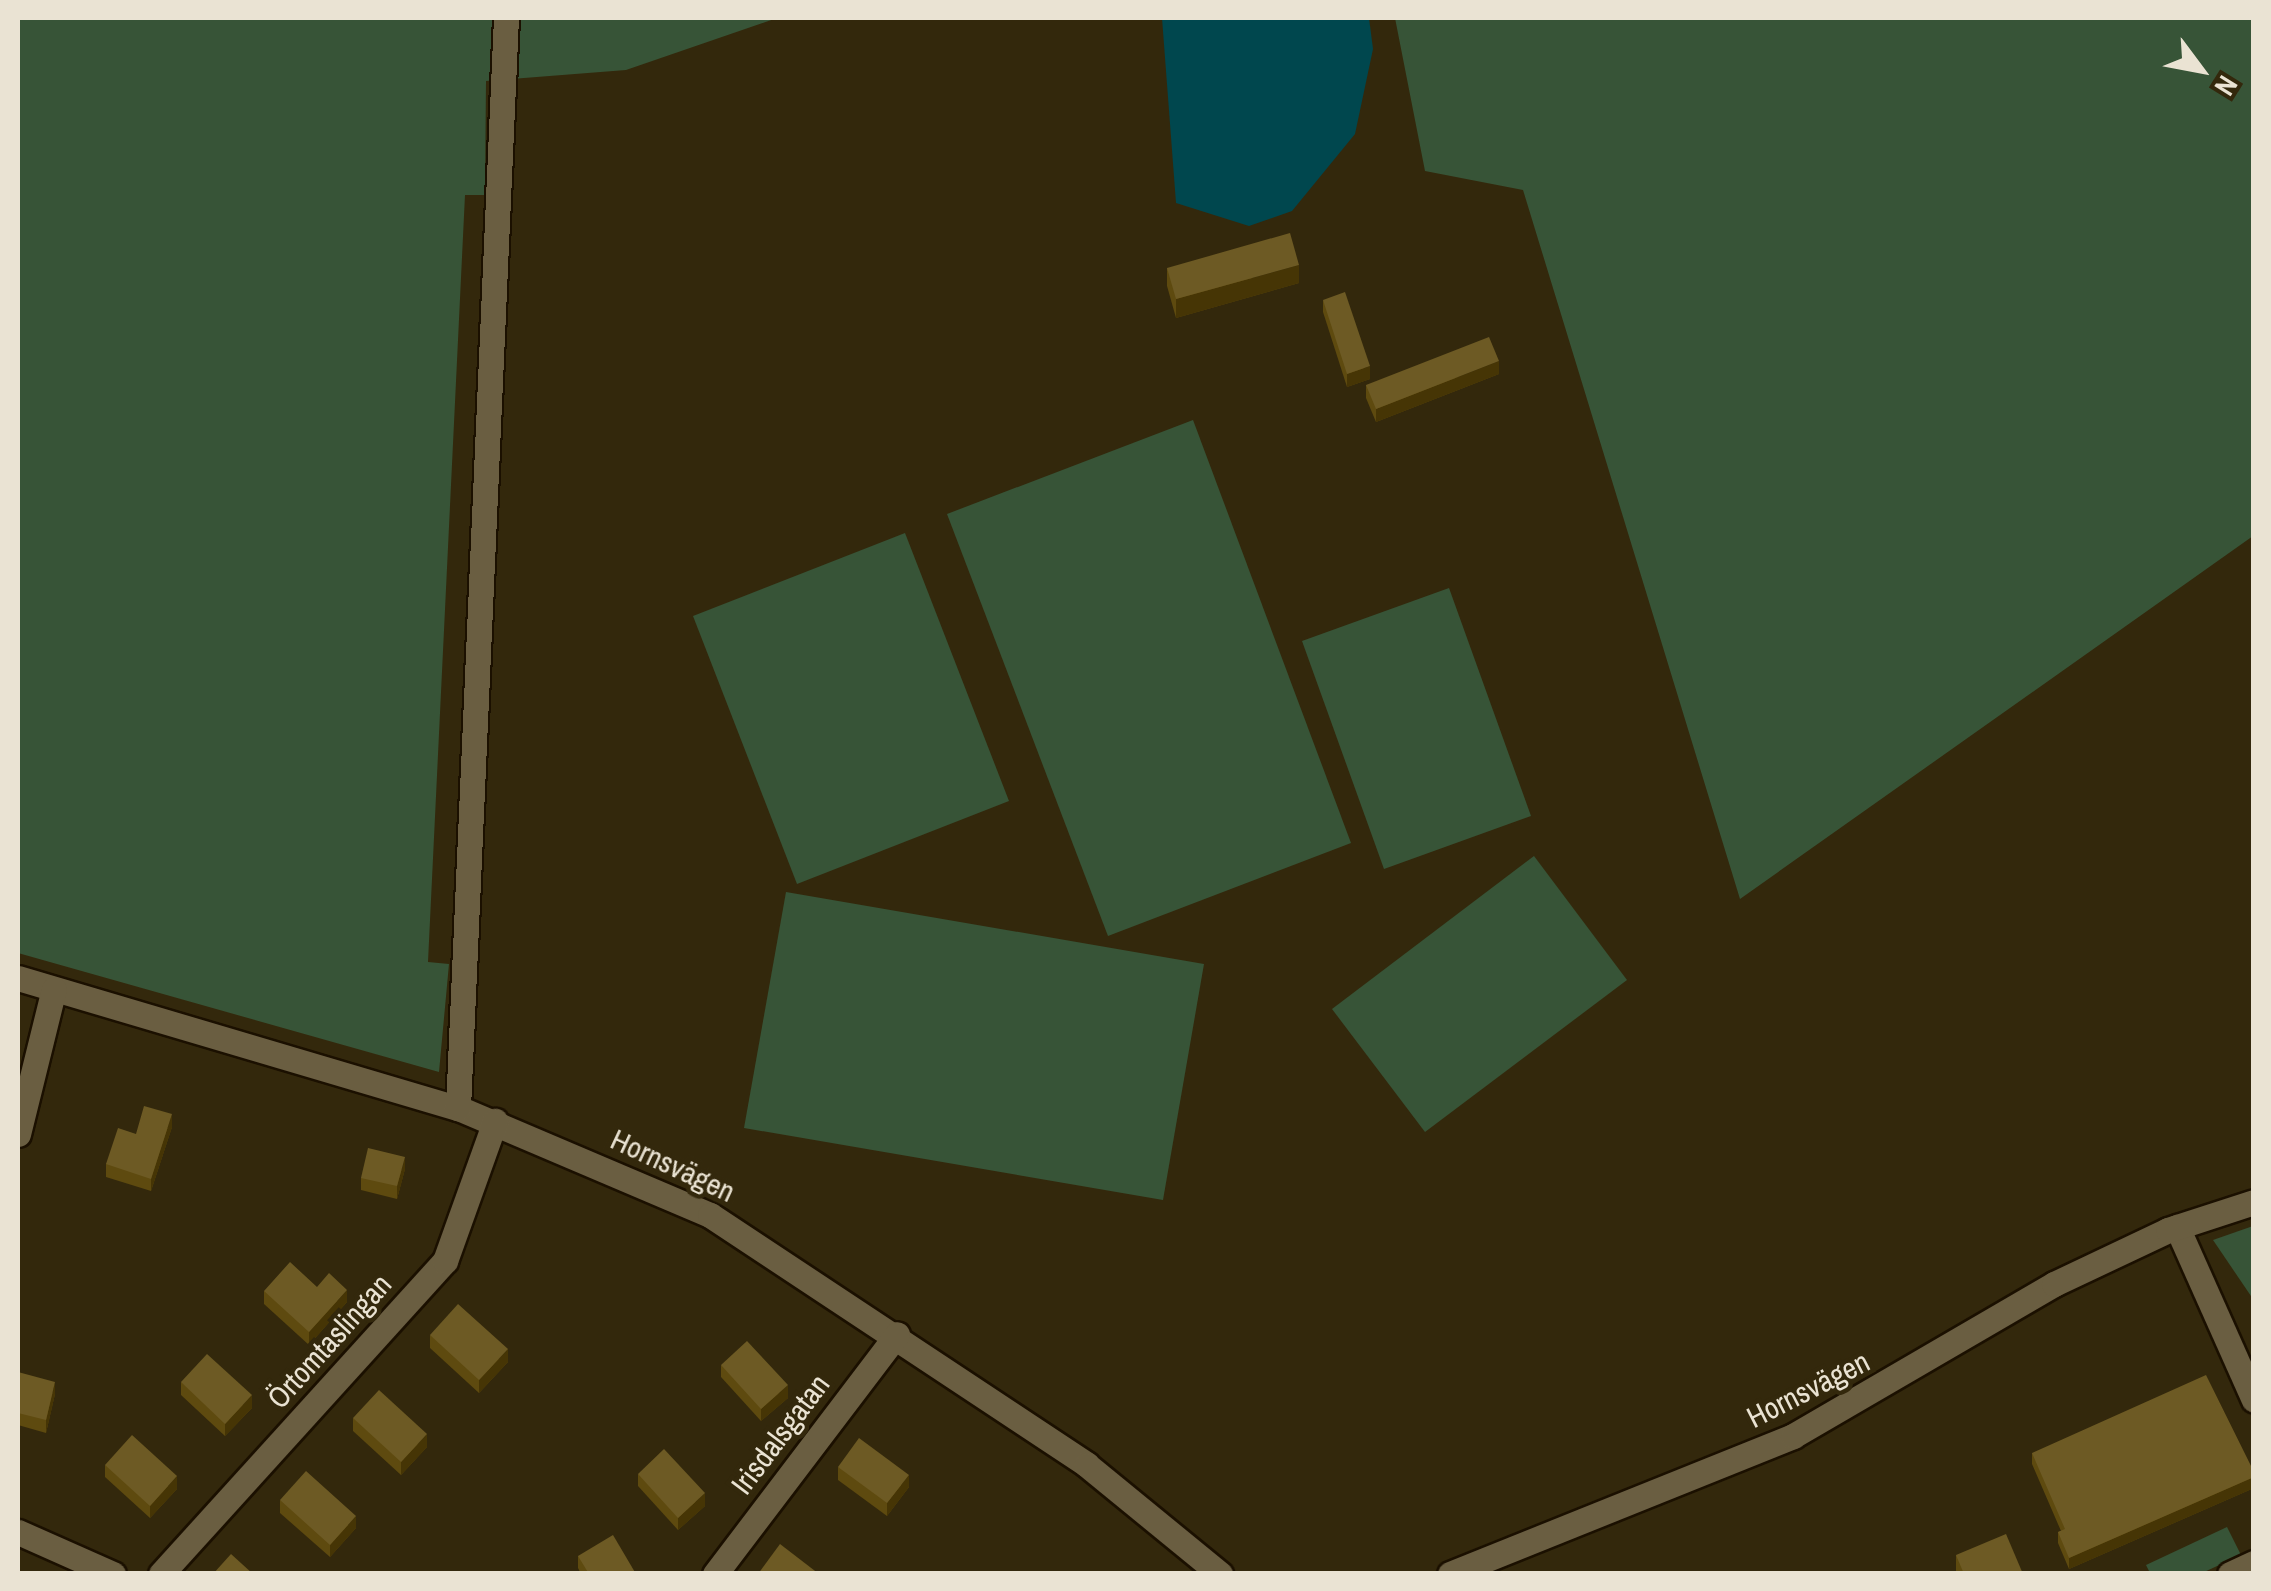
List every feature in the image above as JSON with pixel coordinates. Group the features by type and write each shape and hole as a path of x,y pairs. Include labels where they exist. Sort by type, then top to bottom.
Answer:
{"street":[{"path":"458,1108 506,18"},
{"name":"Hornsvägen","path":"18,978 458,1108 710,1215 896,1334 1087,1465 1220,1574"},
{"path":"18,1134 54,988"},
{"name":"Örtomtaslingan","path":"160,1574 445,1261 494,1121"},
{"name":"Hornsvägen","path":"1450,1574 1793,1436 2054,1284 2178,1227 2254,1202"},
{"path":"2178,1227 2254,1400"},
{"name":"Irisdalsgatan","path":"715,1574 896,1334"},
{"path":"18,1532 113,1574"},
{"path":"2230,1574 2254,1563"}],"green space":[{"path":"18,18 777,18 626,70 486,81 485,195 465,195 428,962 449,964 439,1072 18,953"},
{"path":"1395,18 2253,18 2253,536 1740,899 1523,190 1425,171"},
{"path":"1193,420 1351,843 1108,936 947,514"},
{"path":"905,533 1009,801 797,884 693,616"},
{"path":"1449,588 1531,816 1384,869 1302,641"},
{"path":"1534,856 1627,980 1425,1132 1332,1009"},
{"path":"786,892 1204,964 1163,1200 744,1128"},
{"path":"2254,1226 2253,1299 2213,1240"},
{"path":"2227,1527 2241,1555 2202,1573 2150,1573 2146,1565"}],"water":[{"path":"1162,18 1369,18 1373,49 1355,134 1292,211 1249,226 1176,203"}],"building":[{"path":"1290,233 1299,265 1176,299 1167,268"},
{"path":"1345,292 1370,366 1347,374 1323,300"},
{"path":"1489,337 1499,361 1376,409 1366,385"},
{"path":"144,1106 172,1114 151,1179 106,1164 118,1128 136,1134"},
{"path":"368,1148 405,1157 397,1186 361,1178"},
{"path":"290,1262 317,1287 329,1273 347,1290 309,1332 264,1291"},
{"path":"458,1304 508,1349 479,1380 430,1335"},
{"path":"747,1341 788,1385 761,1409 721,1365"},
{"path":"207,1354 252,1395 225,1424 181,1382"},
{"path":"18,1372 55,1382 46,1420 18,1413"},
{"path":"2206,1375 2254,1477 2069,1558 2058,1532 2065,1529 2032,1453"},
{"path":"379,1390 427,1434 401,1462 353,1418"},
{"path":"132,1435 177,1476 150,1506 105,1465"},
{"path":"859,1438 909,1475 887,1503 838,1467"},
{"path":"664,1449 705,1493 678,1518 638,1474"},
{"path":"306,1471 356,1516 330,1545 280,1500"},
{"path":"2006,1534 2023,1574 1964,1574 1956,1555"},
{"path":"613,1535 636,1574 589,1574 578,1556"},
{"path":"780,1544 819,1574 758,1574"},
{"path":"231,1554 253,1574 213,1574"}]}
